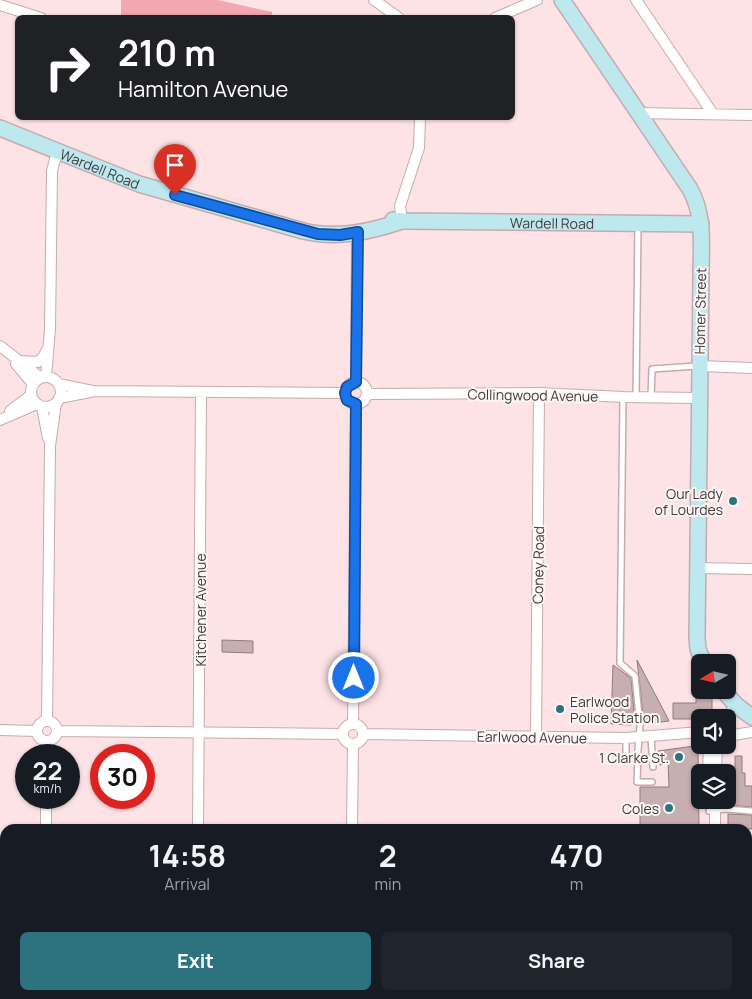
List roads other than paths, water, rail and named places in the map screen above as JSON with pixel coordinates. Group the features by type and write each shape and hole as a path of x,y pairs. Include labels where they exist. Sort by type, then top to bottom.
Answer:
{"street":[{"path":"374,0 395,15"},
{"path":"502,15 537,0"},
{"name":"Homer Street","path":"562,0 690,189 699,209 701,224 697,638 700,654"},
{"path":"636,0 713,114"},
{"path":"0,5 32,15"},
{"path":"637,113 752,115"},
{"path":"402,221 400,206 419,148 420,120"},
{"name":"Wardell Road","path":"0,128 138,184 318,234 340,235 402,221"},
{"path":"50,446 37,402 46,381 50,329 52,172 57,152"},
{"name":"Wardell Road","path":"318,234 339,228 389,219 402,221 701,224"},
{"path":"356,382 358,232"},
{"path":"46,381 50,329"},
{"path":"1,347 46,381 94,391 345,393"},
{"path":"1,347 61,393 58,400 50,446 47,720"},
{"path":"19,361 38,362 48,348"},
{"path":"700,366 752,368"},
{"path":"356,382 363,384 367,394 365,400 356,404 347,400 345,393 347,387 356,382"},
{"path":"0,419 37,402 50,407 58,400 94,391"},
{"name":"Kitchener Avenue","path":"198,824 201,392"},
{"name":"Collingwood Avenue","path":"367,394 539,392 623,397 700,398"},
{"name":"Coney Road","path":"536,737 539,392"},
{"path":"353,724 356,404"},
{"path":"698,568 752,569"},
{"path":"731,699 752,718"},
{"path":"732,709 736,704"},
{"path":"37,731 41,739 47,741 54,738 57,731 54,724 47,720"},
{"path":"37,731 41,723 47,720"},
{"path":"353,724 359,726 363,734 361,740 353,745 344,740 342,734 344,728 353,724"},
{"path":"0,730 37,731"},
{"path":"57,731 342,734"},
{"path":"736,735 752,732"},
{"name":"Earlwood Avenue","path":"363,734 638,738 691,733"},
{"path":"352,824 353,745"},
{"path":"46,809 46,824"},
{"path":"709,824 711,809"},
{"path":"712,809 714,824"}],"lane":[{"path":"636,397 638,223"},
{"path":"651,398 652,369 700,366"},
{"path":"623,397 620,663 635,676 640,726 637,782 652,782"},
{"path":"651,737 653,767"},
{"path":"626,738 626,753"},
{"path":"735,809 752,812"}],"place":[{"name":"Our Lady of Lourdes","path":"733,501"},
{"name":"Earlwood Police Station","path":"560,709"},
{"name":"1 Clarke St.","path":"679,757"},
{"name":"Coles","path":"669,808"}]}
